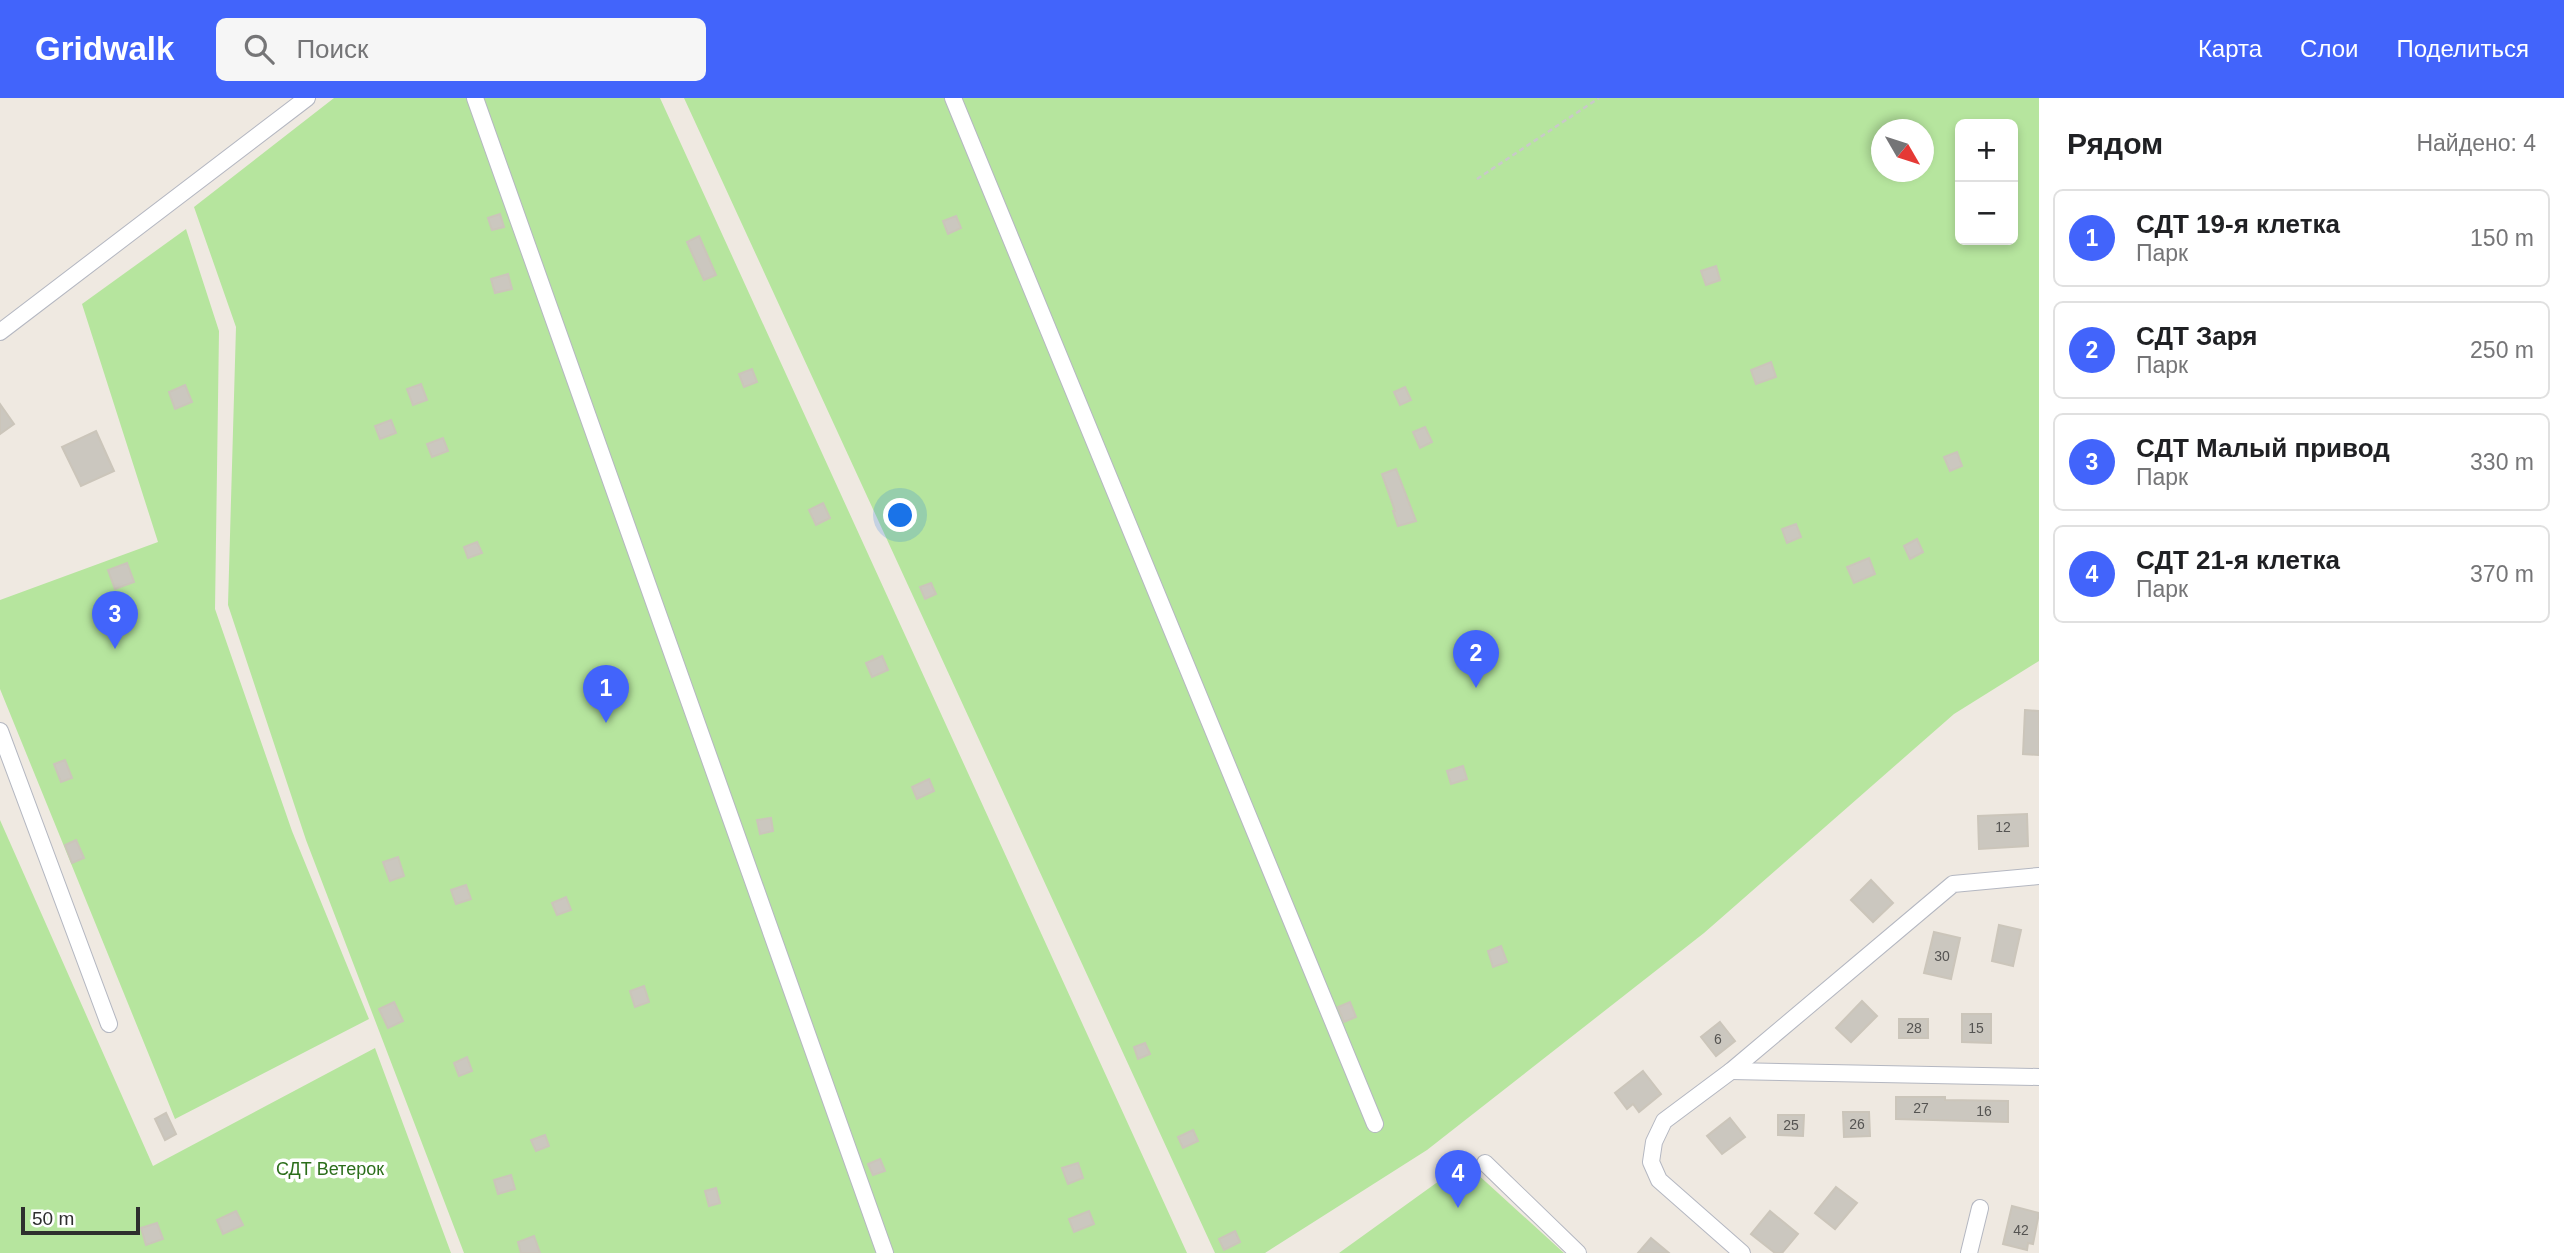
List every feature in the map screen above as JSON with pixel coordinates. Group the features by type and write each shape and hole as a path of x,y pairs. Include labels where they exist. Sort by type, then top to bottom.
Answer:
{"street":[{"path":"0,332 307,98"},
{"path":"475,98 885,1253"},
{"path":"953,98 1374,1124"},
{"path":"0,731 109,1024"},
{"path":"1742,1253 1659,1180 1651,1162 1654,1142 1664,1121 1731,1071 1953,884 2039,876"},
{"path":"1731,1071 2039,1077"},
{"path":"1485,1163 1578,1253"},
{"path":"1969,1253 1980,1208"}],"path":[{"path":"1477,179 1599,98"}],"green space":[{"path":"334,98 660,98 1187,1253 464,1253 306,840 228,605 236,327 194,207"},
{"path":"684,98 2039,98 2039,661 1954,714 1704,933 1427,1150 1265,1253 1215,1253"},
{"path":"186,229 219,331 215,609 292,831 369,1019 175,1119 0,689 0,600 158,542 82,304"},
{"name":"СДТ Ветерок","path":"0,820 153,1166 375,1048 451,1253 0,1253"},
{"path":"1464,1163 1564,1253 1339,1253"}],"building":[{"path":"500,214 504,227 492,230 488,218"},
{"path":"956,216 961,228 948,234 943,221"},
{"path":"699,236 716,275 704,280 687,242"},
{"path":"1716,266 1720,280 1706,285 1701,271"},
{"path":"508,274 512,289 495,293 491,279"},
{"path":"1771,362 1776,377 1756,384 1751,370"},
{"path":"752,369 757,382 744,387 739,374"},
{"path":"421,384 427,400 413,405 407,389"},
{"path":"185,385 192,402 175,409 169,392"},
{"path":"1405,387 1411,400 1400,405 1394,392"},
{"path":"0,404 14,424 0,434"},
{"path":"391,420 396,433 380,439 375,426"},
{"path":"1425,427 1432,442 1420,448 1413,432"},
{"path":"96,431 114,471 81,486 62,447"},
{"path":"443,438 448,451 432,457 427,444"},
{"path":"1957,452 1962,466 1950,471 1944,457"},
{"path":"1396,469 1416,521 1398,526 1382,474"},
{"path":"823,503 830,518 816,525 809,510"},
{"path":"1796,524 1801,537 1787,543 1782,529"},
{"path":"1917,539 1923,552 1910,559 1904,546"},
{"path":"477,542 482,553 468,558 464,547"},
{"path":"1869,558 1875,574 1854,583 1847,567"},
{"path":"127,563 134,582 115,589 108,570"},
{"path":"931,583 936,594 925,599 920,587"},
{"path":"882,656 888,670 872,677 866,663"},
{"path":"2025,710 2039,711 2039,755 2023,754"},
{"path":"65,760 72,778 61,782 54,764"},
{"path":"1463,766 1467,779 1451,784 1447,771"},
{"path":"929,779 934,791 917,799 912,787"},
{"path":"2027,814 2028,846 1979,849 1978,816"},
{"path":"771,818 773,831 760,834 757,820"},
{"path":"76,840 84,858 72,863 65,845"},
{"path":"398,857 404,876 390,881 383,862"},
{"path":"1871,880 1893,903 1873,922 1851,900"},
{"path":"466,885 471,899 456,904 451,890"},
{"path":"566,897 571,910 557,915 552,903"},
{"path":"1999,925 2021,930 2013,966 1992,961"},
{"path":"1934,932 1960,938 1951,979 1924,973"},
{"path":"1501,946 1507,962 1493,967 1488,951"},
{"path":"644,986 649,1002 635,1007 630,991"},
{"path":"1862,1001 1877,1016 1851,1042 1836,1028"},
{"path":"394,1002 403,1021 388,1028 379,1009"},
{"path":"1350,1002 1356,1017 1344,1022 1338,1007"},
{"path":"1962,1014 1991,1014 1991,1043 1962,1042"},
{"path":"1899,1019 1928,1019 1928,1038 1899,1038"},
{"path":"1720,1022 1735,1041 1716,1056 1701,1037"},
{"path":"1145,1043 1150,1054 1138,1059 1134,1047"},
{"path":"467,1057 472,1071 459,1076 454,1063"},
{"path":"1643,1071 1661,1094 1639,1112 1633,1104 1627,1109 1615,1093"},
{"path":"1896,1097 2008,1101 2008,1122 1896,1119"},
{"path":"1843,1112 1869,1112 1870,1136 1844,1137"},
{"path":"166,1113 176,1134 165,1140 155,1119"},
{"path":"1778,1115 1804,1115 1803,1136 1778,1135"},
{"path":"1730,1118 1745,1137 1722,1154 1707,1136"},
{"path":"1193,1130 1198,1141 1183,1148 1178,1137"},
{"path":"545,1135 549,1146 536,1151 531,1140"},
{"path":"880,1159 885,1171 873,1175 868,1164"},
{"path":"1078,1163 1083,1178 1068,1184 1062,1168"},
{"path":"511,1175 515,1189 498,1194 494,1180"},
{"path":"1836,1187 1857,1203 1835,1229 1815,1213"},
{"path":"716,1188 720,1203 709,1206 705,1191"},
{"path":"2012,1206 2039,1213 2033,1244 2028,1243 2027,1250 2003,1244"},
{"path":"236,1211 243,1225 223,1234 217,1220"},
{"path":"1089,1211 1094,1224 1074,1232 1069,1219"},
{"path":"1770,1211 1798,1234 1782,1253 1775,1253 1751,1234"},
{"path":"157,1223 163,1239 146,1245 141,1228"},
{"path":"1235,1231 1240,1242 1224,1250 1219,1239"},
{"path":"534,1236 540,1253 521,1253 518,1242"},
{"path":"1651,1238 1669,1253 1638,1253"}],"place":[{"name":"СДТ Малый привод","path":"115,649"},
{"name":"СДТ Заря","path":"1476,688"},
{"name":"СДТ 19-я клетка","path":"606,723"},
{"name":"СДТ 21-я клетка","path":"1458,1208"}]}
